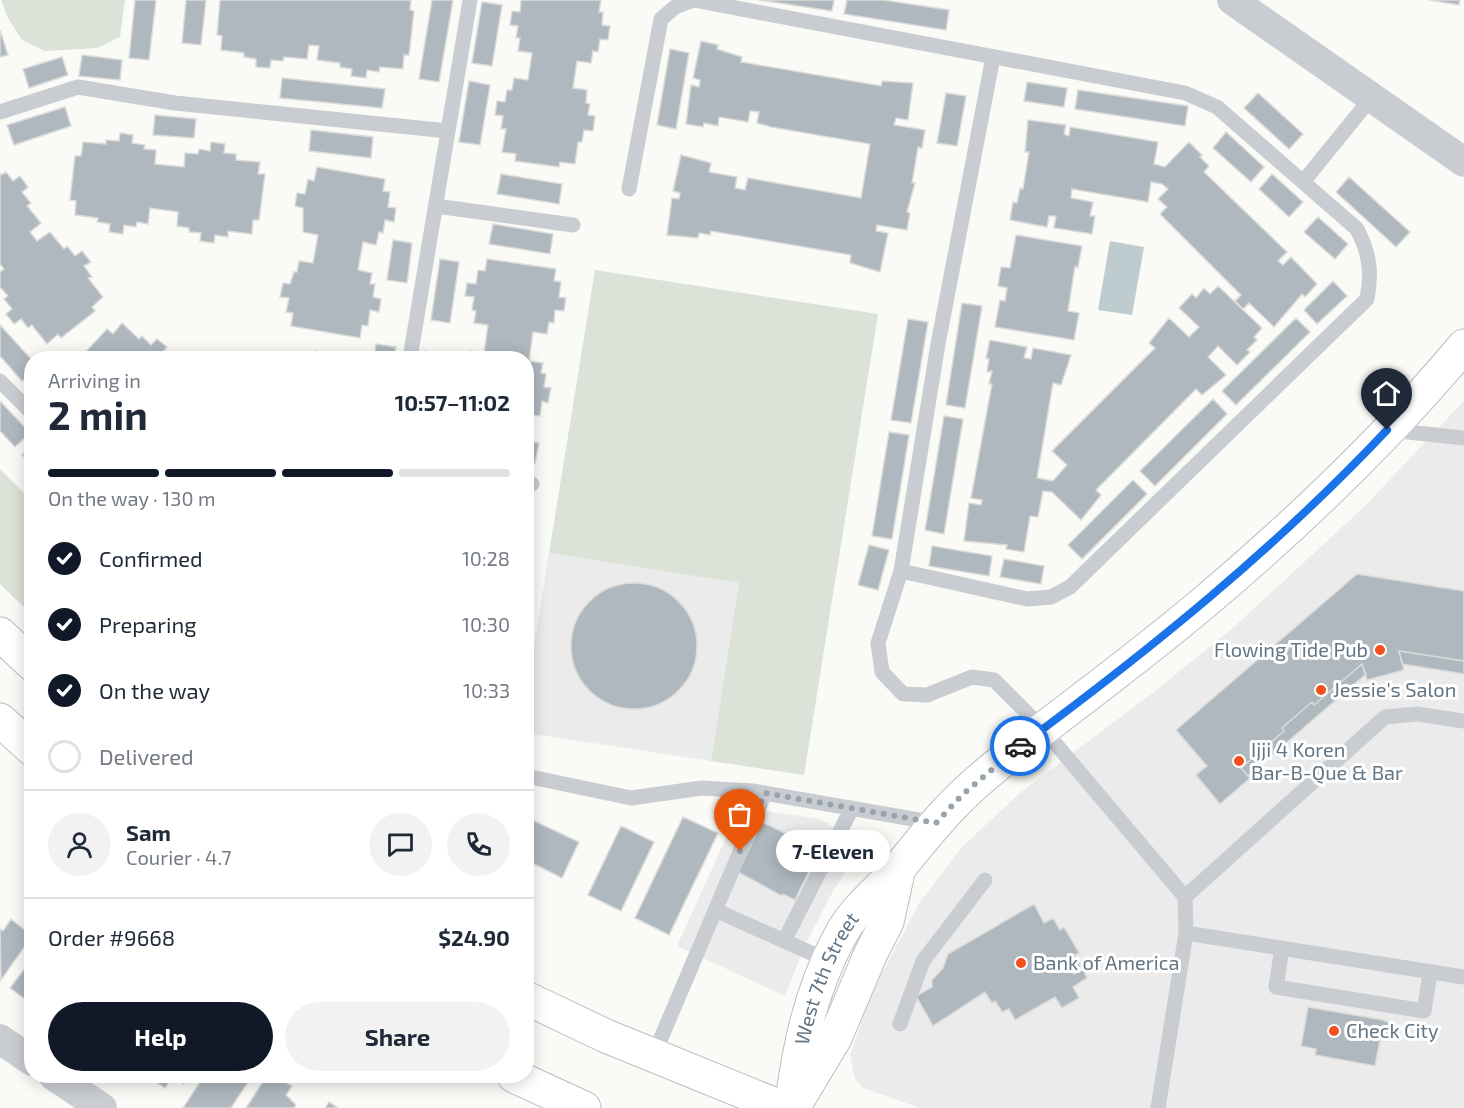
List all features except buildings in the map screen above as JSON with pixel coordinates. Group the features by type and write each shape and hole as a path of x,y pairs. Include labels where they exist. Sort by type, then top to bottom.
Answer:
{"main road":[{"name":"West 7th Street","path":"792,1108 798,1049 811,1000 839,937 858,909 899,868 962,795 1208,600 1277,538 1387,430 1463,348"},
{"path":"0,634 24,656"},
{"path":"0,720 24,742"},
{"name":"West 7th Street","path":"792,1108 825,1057 887,922 899,868"},
{"path":"534,1002 653,1056 783,1108"},
{"path":"529,1083 584,1108"}],"street":[{"path":"1232,0 1464,162"},
{"path":"0,1039 24,1055"},
{"path":"64,1083 102,1108"}],"lane":[{"path":"411,351 470,0"},
{"path":"629,189 661,19 675,7 694,0 1185,93 1217,107 1358,229 1368,250 1371,279 1367,299 1070,586 1051,597 1027,600 901,572"},
{"path":"993,57 938,344 901,572 878,643 882,672 903,694 927,695 972,677 994,680 1043,729 1185,897 1186,933 1158,1108"},
{"path":"0,112 78,87 175,103 448,131"},
{"path":"1304,182 1372,98"},
{"path":"435,206 573,225"},
{"path":"0,381 24,406"},
{"path":"1387,430 1464,438"},
{"path":"1185,897 1385,717 1417,714 1464,721"},
{"path":"534,778 631,798 702,788 765,793 936,823"},
{"path":"653,1056 765,793"},
{"path":"784,941 852,808"},
{"path":"900,1024 923,961 985,880"},
{"path":"715,910 829,961"},
{"path":"1186,933 1430,974 1464,977"},
{"path":"1282,948 1276,987 1425,1011 1430,974"}],"shaded area":[{"path":"1,0 125,0 120,37 98,48 45,51 22,40 8,18"},
{"path":"1110,241 1144,247 1132,315 1098,310"},
{"path":"595,270 878,314 804,775 711,761 739,583 549,553"},
{"path":"1464,401 1464,1108 920,1108 863,1088 855,1079 850,1055 871,994 920,902 961,848 1020,793 1158,689 1235,626 1364,507"},
{"path":"0,469 24,493 24,607 0,584"},
{"path":"549,553 739,583 711,761 534,734 534,646"},
{"path":"740,807 820,819 863,846 833,891 806,943 785,996 677,946"}],"way so far":[{"path":"740,851 765,793 936,823 962,795 1020,746"}],"place":[{"name":"Flowing Tide Pub","path":"1380,650"},
{"name":"Jessie's Salon","path":"1321,690"},
{"name":"Ijji 4 Koren Bar-B-Que & Bar","path":"1239,761"},
{"name":"7-Eleven","path":"740,851"},
{"name":"Bank of America","path":"1021,963"},
{"name":"Check City","path":"1334,1031"}],"route":[{"path":"1020,746 1208,600 1351,468 1387,430"}]}
